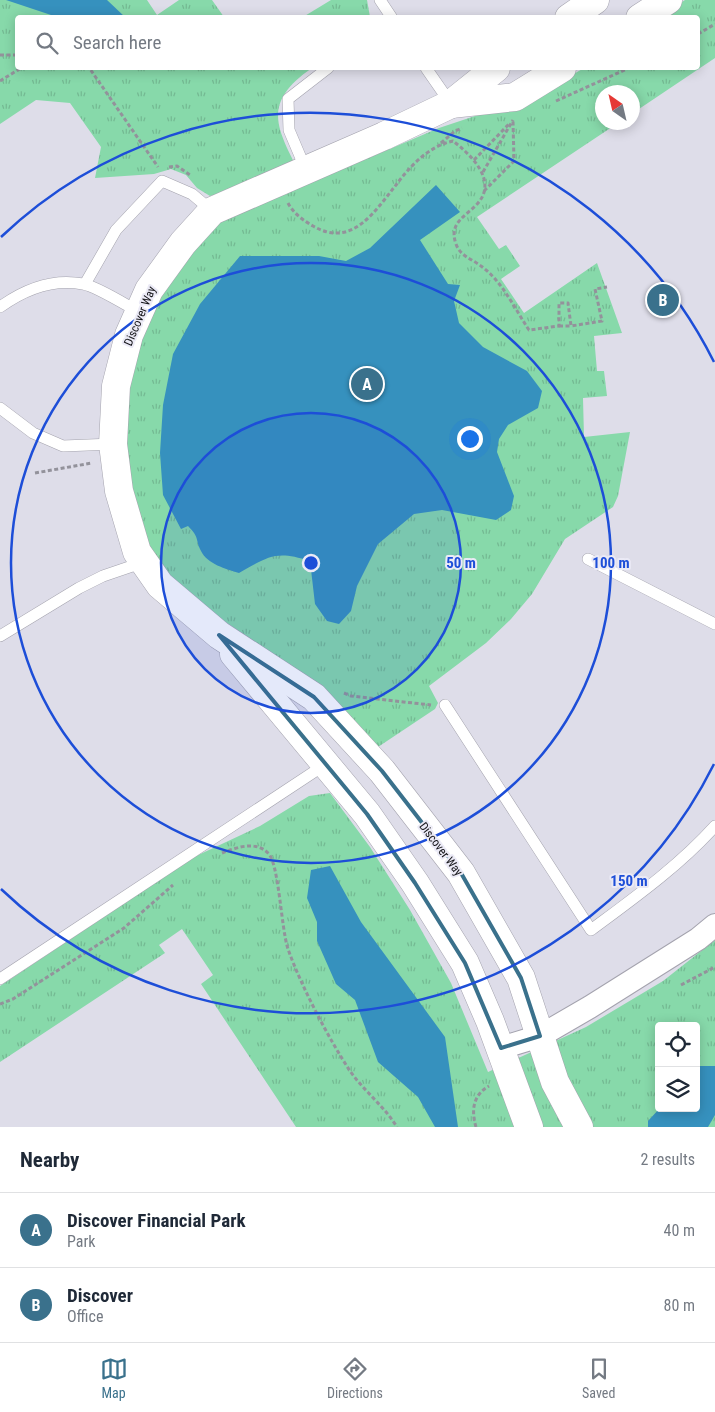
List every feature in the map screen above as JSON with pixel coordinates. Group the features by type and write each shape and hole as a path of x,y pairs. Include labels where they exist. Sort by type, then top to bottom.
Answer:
{"street":[{"path":"573,15 595,0"},
{"path":"645,15 668,0"},
{"name":"Discover Way","path":"494,70 451,104 212,211 183,243 148,290 129,335 116,386 114,452 118,491 137,552 160,585 219,635 314,697 382,771 461,873 521,978 555,1082 579,1127"},
{"name":"Discover Way","path":"451,104 515,97 559,70"},
{"name":"Discover Way","path":"219,635 367,814 415,883 465,963 500,1048 529,1127"},
{"path":"500,1048 540,1036 640,976 698,939 715,925"}],"lane":[{"path":"380,0 390,15"},
{"path":"306,170 289,130 288,99 325,70"},
{"path":"427,70 451,104"},
{"path":"84,284 116,230 162,181 192,194 212,211"},
{"path":"0,308 17,294 42,284 84,284 139,312"},
{"path":"0,408 33,433 63,446 114,452"},
{"path":"588,559 715,624"},
{"path":"0,636 79,588 104,576 144,562"},
{"path":"441,705 591,930 642,892 700,842 715,826"},
{"path":"0,979 326,764"}],"path":[{"path":"700,33 715,24"},
{"path":"0,55 15,55"},
{"path":"0,81 18,70"},
{"path":"91,70 158,167 177,166 194,177"},
{"path":"553,103 625,70"},
{"path":"474,160 513,120 521,117"},
{"path":"484,191 483,172 513,120"},
{"path":"513,120 514,160 484,191 478,203 462,216 455,228 456,244 465,257 482,266 495,279 529,330 602,321 595,289 607,287"},
{"path":"287,201 291,208 307,222 323,232 342,234 368,218 380,207 396,184 419,159 441,144 453,141 474,160 483,172"},
{"path":"560,326 558,303 568,303 571,326"},
{"path":"35,473 114,452"},
{"path":"343,693 351,696 441,705"},
{"path":"219,854 237,847 256,846 268,852 275,863 282,924 299,976 351,1072 397,1127"},
{"path":"0,1004 13,999 124,928 180,880"},
{"path":"682,985 715,967"},
{"path":"476,1127 473,1107 477,1096 492,1084"}],"highlighted area":[{"path":"219,635 314,697 382,771 461,873 521,978 540,1036 501,1048 465,963 415,883 367,814"}],"green space":[{"path":"0,0 147,0 157,15 15,15 15,70 309,70 294,82 284,96 279,109 278,122 288,151 305,185 439,128 505,106 548,89 581,70 697,70 640,108 640,85 595,85 595,130 608,130 477,217 499,249 506,245 520,266 501,279 524,313 597,263 622,333 594,336 597,371 604,371 607,396 583,398 584,437 630,432 618,496 613,507 565,539 532,594 511,619 486,643 429,686 438,703 435,709 378,747 307,678 166,581 144,542 133,505 122,416 145,323 166,284 229,191 210,196 197,188 186,175 171,169 154,174 95,178 101,147 70,103 36,100 0,124"},
{"path":"179,0 212,0 223,15 157,15"},
{"path":"331,0 367,0 370,15 306,15"},
{"path":"685,0 715,0 715,58 700,68 700,15 662,15"},
{"path":"330,793 370,847 410,910 451,983 488,1072 586,1027 663,981 715,940 715,1127 296,1127 201,984 213,975 182,929 159,945 165,953 0,1062 0,986 194,857 260,826 309,796"}],"water":[{"path":"6,0 107,0 123,15 51,15"},
{"path":"436,185 460,212 420,240 448,284 460,285 454,301 459,323 483,347 527,371 542,391 538,408 508,425 499,439 497,452 514,496 511,510 496,520 442,510 414,514 378,544 357,586 351,611 339,624 327,621 315,604 310,561 289,556 273,556 239,573 217,565 204,556 192,530 188,526 181,529 163,495 160,453 163,405 173,354 200,304 240,256 319,256 346,261 370,248"},
{"path":"330,866 361,922 445,1037 458,1127 435,1127 418,1097 378,1062 355,1000 336,984 317,941 317,922 307,898 311,870"},
{"path":"700,1066 715,1066 715,1115 708,1127 648,1127 648,1121 656,1112 700,1112"}],"place":[{"name":"Discover","path":"663,300"},
{"name":"Discover Financial Park","path":"367,384"}]}
